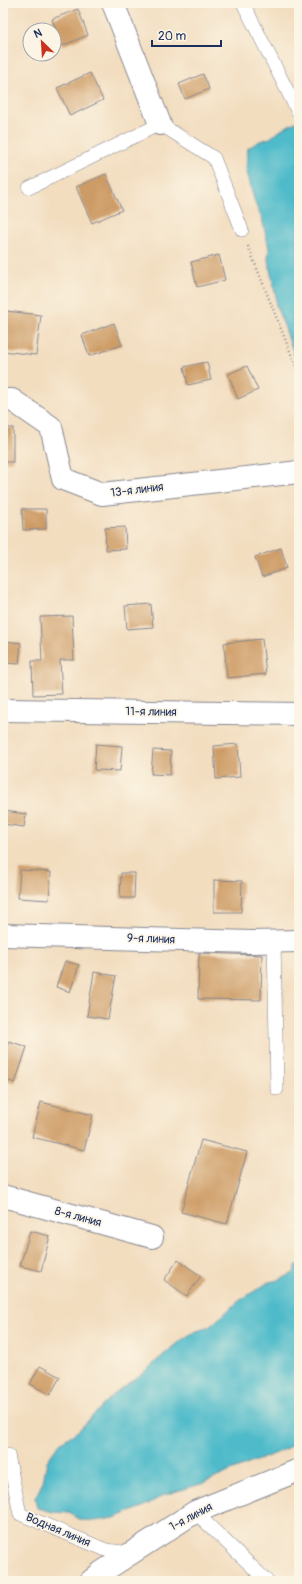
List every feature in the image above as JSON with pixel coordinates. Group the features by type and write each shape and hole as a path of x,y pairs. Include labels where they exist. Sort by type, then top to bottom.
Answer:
{"street":[{"path":"113,3 160,124"},
{"name":"13-я линия","path":"3,400 12,400 51,427 62,479 102,494 299,472"},
{"name":"11-я линия","path":"3,710 299,714"},
{"name":"9-я линия","path":"3,935 252,942 299,940"},
{"name":"8-я линия","path":"3,1196 152,1237"},
{"name":"1-я линия","path":"91,1581 102,1572 195,1512 299,1470"}],"lane":[{"path":"244,3 297,110"},
{"path":"29,188 160,124 214,158 242,230"},
{"path":"274,941 277,1090"},
{"name":"Водная линия","path":"8,1455 20,1514 106,1550 131,1553"},
{"path":"195,1512 267,1581"}],"path":[{"path":"242,230 299,374"}],"water":[{"path":"299,120 299,366 276,306 276,297 268,260 269,248 262,219 255,203 246,168 248,148 260,141 270,138"},
{"path":"299,1264 298,1442 279,1452 204,1483 164,1495 143,1507 114,1518 95,1521 81,1520 69,1513 53,1512 37,1508 35,1498 43,1482 47,1461 60,1443 78,1431 113,1395 143,1373 177,1343 194,1332 209,1327 239,1301 269,1282 279,1280 294,1273 296,1266"}],"building":[{"path":"78,9 88,35 62,46 62,22 53,22 52,19"},
{"path":"90,73 103,100 70,116 57,88"},
{"path":"203,74 209,89 185,99 179,84"},
{"path":"106,174 122,210 92,223 76,187"},
{"path":"219,255 225,280 197,287 191,262"},
{"path":"6,311 41,315 36,355 3,351"},
{"path":"114,323 122,345 89,356 82,335"},
{"path":"207,362 211,380 188,385 184,367"},
{"path":"247,366 258,390 238,399 228,374"},
{"path":"3,428 13,428 13,462 3,462"},
{"path":"22,509 46,509 46,529 23,530"},
{"path":"125,527 126,549 106,550 105,528"},
{"path":"281,548 287,568 262,577 255,557"},
{"path":"151,604 153,627 127,629 125,606"},
{"path":"72,616 74,660 60,660 62,694 33,695 32,661 42,661 40,617"},
{"path":"262,639 266,674 227,678 224,643"},
{"path":"5,641 21,643 19,664 3,663"},
{"path":"96,744 122,746 120,771 94,770"},
{"path":"238,744 240,777 216,779 214,746"},
{"path":"153,750 171,751 170,775 151,774"},
{"path":"4,811 26,814 24,827 3,824"},
{"path":"20,870 51,872 49,900 18,898"},
{"path":"121,873 135,873 134,898 120,898"},
{"path":"214,880 242,881 241,912 214,912"},
{"path":"199,953 262,955 261,1000 198,999"},
{"path":"65,961 79,965 70,992 56,987"},
{"path":"94,972 116,976 108,1019 87,1016"},
{"path":"9,1041 27,1047 15,1083 3,1079 3,1057"},
{"path":"41,1102 93,1115 84,1150 32,1137"},
{"path":"201,1140 247,1152 227,1224 181,1212"},
{"path":"30,1231 50,1236 41,1271 20,1266"},
{"path":"178,1260 201,1276 187,1296 164,1280"},
{"path":"40,1366 60,1377 50,1395 30,1384"}]}
